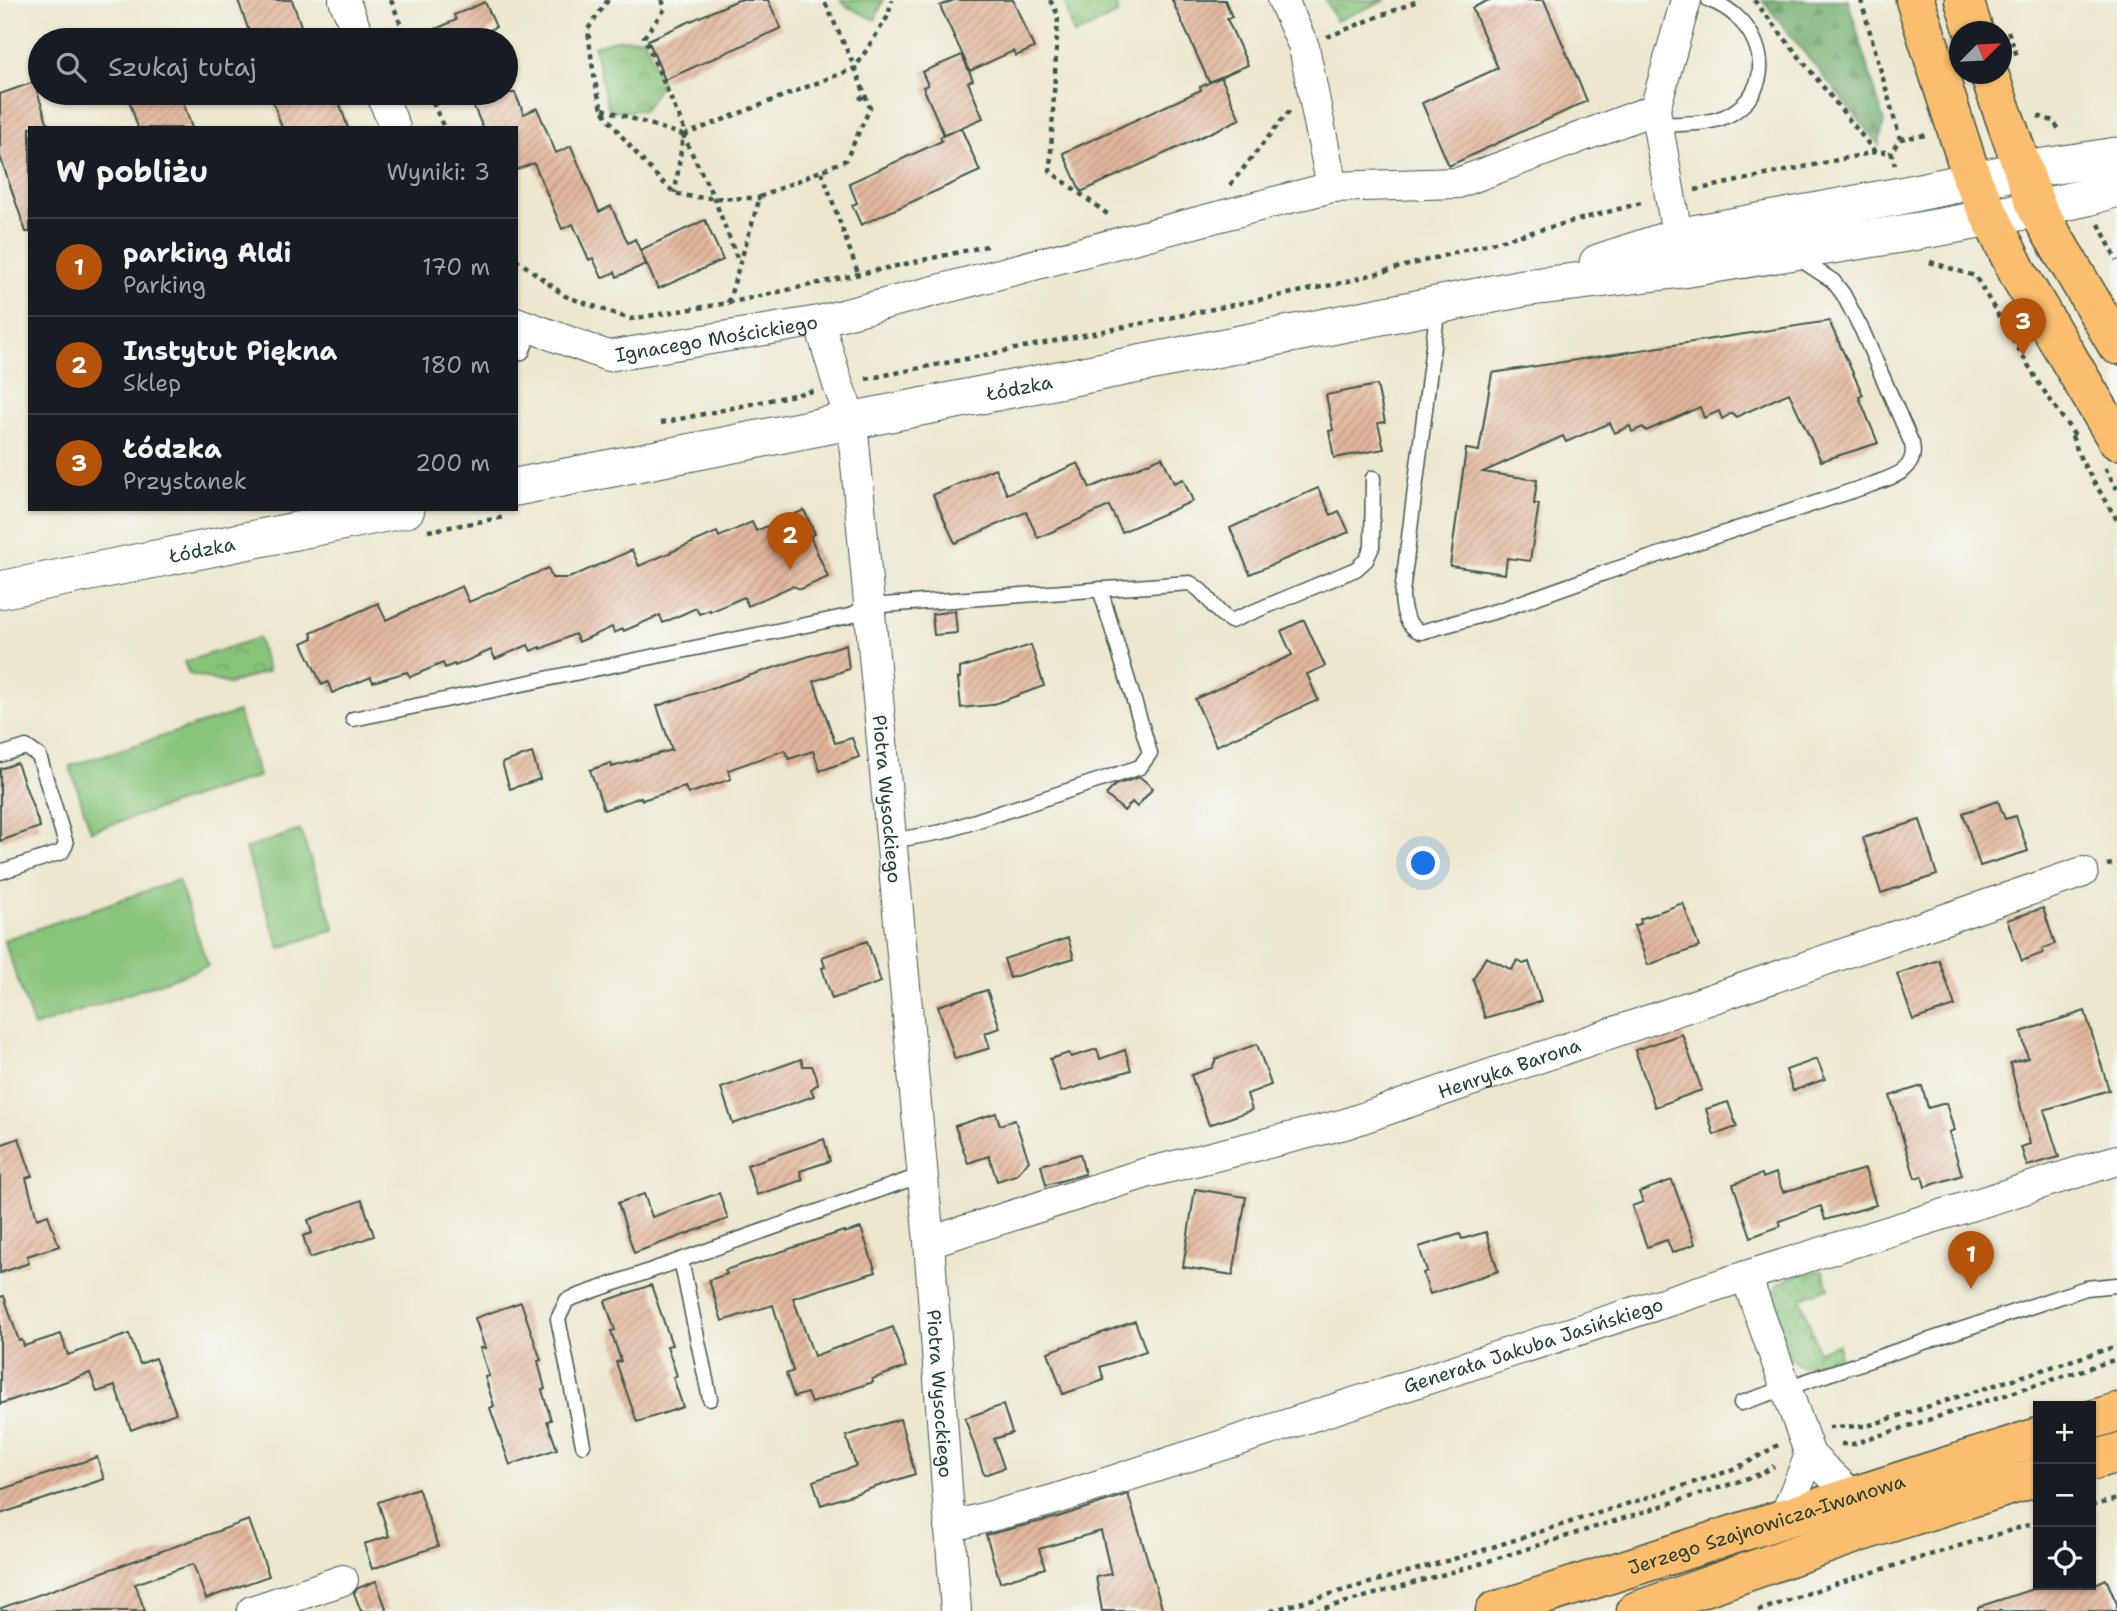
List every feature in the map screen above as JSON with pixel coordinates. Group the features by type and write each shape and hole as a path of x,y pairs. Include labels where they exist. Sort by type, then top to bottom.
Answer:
{"main road":[{"path":"1915,0 1973,181 2019,275 2117,440"},
{"path":"1964,0 1984,21"},
{"path":"2006,84 2023,170 2037,208 2117,345"},
{"path":"2096,1418 2117,1412"},
{"name":"Jerzego Szajnowicza-Iwanowa","path":"1495,1611 2033,1439"},
{"path":"2096,1459 2117,1453"},
{"name":"Jerzego Szajnowicza-Iwanowa","path":"1636,1611 1861,1532 2033,1479"}],"street":[{"path":"344,0 355,28"},
{"path":"1283,0 1304,47 1332,187"},
{"path":"1680,253 1656,117 1686,0"},
{"path":"386,105 394,126"},
{"path":"818,321 1332,187 1458,183 1656,117"},
{"name":"Łódzka","path":"518,501 852,421 1523,288 1680,253 1973,181 2023,170 2117,156"},
{"name":"Łódzka","path":"1680,253 1788,252 2037,208 2106,202"},
{"name":"Ignacego Mościckiego","path":"524,325 608,356 818,321 852,421"},
{"name":"Piotra Wysockiego","path":"852,421 929,1242 956,1611"},
{"name":"Łódzka","path":"0,590 414,521"},
{"name":"Henryka Barona","path":"929,1242 1146,1173 1345,1124 2083,872"},
{"name":"Generała Jakuba Jasińskiego","path":"949,1528 1053,1500 1746,1276 2117,1160"},
{"path":"1746,1276 1807,1447 1853,1496"},
{"path":"1784,1518 1807,1447"},
{"path":"252,1611 343,1580"}],"lane":[{"path":"1656,117 1708,122 1730,115 1748,101 1760,78 1760,53 1748,27 1723,5 1709,0"},
{"path":"1438,304 1402,593 1402,609 1406,618 1414,629 1421,632 1500,610 1870,485 1902,472 1910,465 1914,454 1912,444 1843,294 1833,281 1788,252"},
{"path":"518,353 522,352 524,325"},
{"path":"353,719 849,616 869,606 1190,583 1201,589 1219,615 1231,621 1356,569 1366,560 1372,547 1373,478"},
{"path":"891,841 942,832 1140,767 1150,753 1100,589"},
{"path":"0,755 26,747 39,756 66,844 62,852 0,872"},
{"path":"583,1445 558,1319 568,1300 922,1175"},
{"path":"681,1260 710,1399"},
{"path":"1741,1403 2086,1288 2117,1285"}],"path":[{"path":"391,0 402,28"},
{"path":"608,0 587,29 602,109 628,145 675,194 714,198 760,198 846,160 870,108 824,0"},
{"path":"662,0 665,9 644,37 684,128 675,194"},
{"path":"602,109 683,135 855,68 888,16 892,0"},
{"path":"1050,0 1058,15 1050,171 1113,219 1100,222"},
{"path":"1304,47 1420,0"},
{"path":"1754,0 1875,152"},
{"path":"1861,0 1900,139"},
{"path":"859,99 866,95"},
{"path":"1288,98 1295,120"},
{"path":"434,105 443,126"},
{"path":"1222,196 1290,109"},
{"path":"683,135 714,198 740,264"},
{"path":"1896,176 1891,152 1900,139 1924,135"},
{"path":"650,426 1337,284 1670,195 1875,152 1891,152"},
{"path":"822,172 858,273"},
{"path":"728,303 760,198"},
{"path":"2106,202 2117,261"},
{"path":"518,261 565,296 630,319 728,303 993,244"},
{"path":"1924,260 1975,276 2071,432 2081,460 2117,520"},
{"path":"414,521 465,511"},
{"path":"1315,1611 1473,1566 1763,1473 1807,1447 1829,1427 1867,1426 2117,1346"},
{"path":"1272,1611 1471,1554 1723,1473 1780,1444 1807,1447 1853,1444 2117,1359"},
{"path":"2096,1505 2117,1499"},
{"path":"1758,1611 1831,1585 2033,1524"}],"green space":[{"path":"841,0 883,0 875,20 846,6"},
{"path":"1064,0 1113,0 1119,13 1074,35"},
{"path":"1326,0 1386,0 1336,21"},
{"path":"1762,0 1848,0 1884,122 1879,145"},
{"path":"644,38 662,83 644,110 619,111 608,108 594,46 616,40"},
{"path":"258,638 268,671 229,684 189,674 184,662"},
{"path":"238,712 259,776 91,831 70,766"},
{"path":"300,830 335,929 280,948 245,849"},
{"path":"178,880 208,966 34,1027 4,940"},
{"path":"1823,1271 1829,1288 1801,1298 1818,1351 1839,1344 1839,1356 1809,1366 1799,1365 1789,1356 1770,1304 1778,1284 1791,1277"}],"building":[{"path":"238,0 292,0 302,28 248,28"},
{"path":"738,0 768,0 781,28 665,80 648,40"},
{"path":"954,0 1013,0 1034,48 1016,56 1013,51 970,71 940,6"},
{"path":"1172,0 1225,0 1232,17 1227,19 1248,65 1209,82"},
{"path":"1489,0 1544,0 1587,101 1449,166 1422,103 1498,68 1472,8"},
{"path":"485,2 496,27 438,28 456,20 454,15"},
{"path":"962,55 973,80 968,82 983,118 944,135 923,87 928,85 922,72"},
{"path":"1221,77 1240,119 1081,192 1063,153 1201,90 1200,87"},
{"path":"28,84 28,105 42,105 48,126 28,126 28,232 0,156 0,94"},
{"path":"518,100 524,114 537,108 556,153 571,146 599,212 611,206 628,243 635,239 646,264 617,277 615,272 602,278 593,258 589,260 573,224 562,229 534,163 518,169 518,126 482,126 473,105 518,105"},
{"path":"131,105 184,105 191,126 137,126"},
{"path":"274,105 340,105 347,126 281,126"},
{"path":"961,128 980,171 861,225 852,205 857,203 849,183 942,141 940,137"},
{"path":"705,220 723,260 658,289 640,250"},
{"path":"1829,321 1863,395 1859,397 1878,443 1821,461 1789,393 1736,417 1732,413 1722,419 1719,411 1704,418 1700,407 1646,431 1643,427 1632,432 1630,426 1615,433 1610,423 1566,442 1563,436 1483,472 1537,480 1534,504 1539,504 1530,561 1507,558 1505,574 1450,566 1466,449 1479,451 1492,373"},
{"path":"1377,385 1385,422 1378,423 1384,449 1334,458 1329,431 1333,430 1326,395"},
{"path":"1162,457 1174,483 1183,479 1193,501 1122,532 1109,506 1038,538 1026,512 955,543 933,495 995,468 1007,494 1078,463 1090,488"},
{"path":"1318,488 1331,515 1339,511 1349,532 1250,574 1230,528"},
{"path":"804,510 815,534 810,536 828,577 801,589 792,586 748,606 744,597 710,612 699,614 696,608 663,623 660,615 624,631 623,629 614,633 612,627 579,642 575,634 541,649 540,647 531,651 528,645 495,659 491,650 455,666 454,664 445,668 443,663 410,677 407,672 373,682 371,677 332,693 328,682 322,685 302,643 313,638 311,633 378,603 386,620 462,586 469,602 548,568 552,578 569,578 632,550 639,566 717,532 719,537 752,522 756,531"},
{"path":"955,611 957,633 934,635 932,614"},
{"path":"1304,620 1325,666 1307,674 1318,700 1216,746 1195,699 1292,655 1281,631"},
{"path":"846,644 849,669 814,681 835,743 852,738 859,757 820,771 813,751 789,759 785,750 728,770 731,779 688,794 685,787 642,800 641,797 604,810 590,770 611,763 612,767 672,750 657,706"},
{"path":"1031,645 1044,686 991,705 961,708 958,678 960,668"},
{"path":"532,753 540,779 510,789 502,763"},
{"path":"17,763 40,827 0,841 0,769"},
{"path":"1140,777 1153,788 1137,807 1132,802 1124,811 1106,795 1115,785"},
{"path":"1998,801 2005,819 2016,816 2028,851 1980,866 1963,813"},
{"path":"1920,820 1937,875 1881,893 1863,838"},
{"path":"1683,903 1699,947 1648,965 1634,926 1641,923 1640,919"},
{"path":"2043,908 2055,944 2042,949 2043,953 2022,961 2007,920"},
{"path":"1068,938 1074,958 1010,978 1004,959"},
{"path":"867,941 881,982 832,999 822,968 825,967 822,957"},
{"path":"1486,957 1512,970 1517,960 1523,964 1529,962 1541,1001 1485,1018 1473,979"},
{"path":"1939,960 1955,1006 1913,1020 1897,974"},
{"path":"987,990 1000,1028 985,1033 990,1048 955,1059 938,1006"},
{"path":"2085,1011 2109,1090 2044,1110 2059,1157 2027,1166 2021,1147 2030,1144 2010,1063 2028,1058 2021,1032"},
{"path":"1682,1034 1702,1090 1655,1107 1635,1050"},
{"path":"1257,1044 1271,1085 1247,1094 1252,1110 1209,1125 1191,1075 1212,1068 1216,1059"},
{"path":"1097,1049 1100,1059 1125,1050 1131,1070 1061,1092 1050,1059 1069,1053 1071,1057"},
{"path":"801,1059 803,1066 812,1066 816,1075 818,1084 811,1089 814,1096 733,1124 721,1088"},
{"path":"1817,1059 1825,1079 1793,1091 1786,1070"},
{"path":"1922,1086 1928,1108 1946,1103 1954,1130 1949,1132 1962,1175 1925,1187 1922,1176 1915,1178 1890,1096"},
{"path":"1728,1102 1737,1127 1714,1135 1706,1109"},
{"path":"996,1113 1000,1125 1015,1120 1029,1161 1016,1175 997,1181 989,1156 968,1163 955,1126"},
{"path":"19,1138 32,1176 26,1178 37,1219 48,1215 59,1246 27,1256 29,1263 0,1273 0,1145"},
{"path":"824,1139 830,1161 800,1171 803,1180 757,1195 747,1165"},
{"path":"1080,1154 1085,1174 1046,1185 1041,1165"},
{"path":"1865,1169 1876,1205 1825,1220 1821,1206 1779,1221 1781,1226 1751,1237 1733,1184 1762,1174 1763,1178 1776,1173 1783,1192"},
{"path":"1672,1180 1695,1244 1672,1253 1667,1240 1647,1247 1632,1206 1643,1202 1639,1192"},
{"path":"1195,1189 1246,1197 1233,1275 1183,1267"},
{"path":"719,1193 728,1219 634,1253 618,1203 644,1194 652,1217"},
{"path":"362,1200 374,1236 310,1258 303,1236 312,1233 308,1220"},
{"path":"861,1228 876,1272 793,1298 814,1356 893,1327 906,1367 872,1379 873,1382 811,1403 807,1393 794,1397 786,1374 793,1371 773,1305 722,1321 709,1280 727,1274 725,1270 844,1231"},
{"path":"1486,1232 1498,1271 1430,1294 1423,1273 1427,1271 1419,1247 1460,1234 1462,1239"},
{"path":"651,1285 672,1345 667,1346 683,1407 637,1422 616,1362 621,1361 611,1331 615,1330 605,1301"},
{"path":"4,1296 19,1341 22,1340 24,1346 61,1334 68,1355 129,1334 140,1364 155,1358 176,1413 131,1430 115,1386 97,1392 90,1373 0,1404 0,1297"},
{"path":"521,1302 541,1360 538,1361 545,1389 542,1390 551,1420 547,1421 557,1449 510,1465 490,1408 494,1406 485,1377 489,1376 480,1348 485,1348 475,1318"},
{"path":"1135,1321 1146,1351 1100,1367 1104,1380 1063,1394 1048,1352"},
{"path":"1003,1405 1012,1433 994,1439 1004,1468 984,1475 965,1418"},
{"path":"900,1419 915,1474 821,1505 813,1481 856,1466 846,1436"},
{"path":"97,1457 104,1479 0,1514 0,1490"},
{"path":"418,1488 438,1546 372,1569 364,1544 389,1536 378,1502"},
{"path":"1128,1494 1163,1611 1102,1611 1096,1577 1111,1574 1101,1531 1039,1549 1045,1568 1000,1582 986,1535 1058,1517"},
{"path":"249,1520 269,1576 206,1599 193,1564 135,1584 145,1611 2,1611 1,1608"},
{"path":"2106,1579 2117,1604 2117,1611 1978,1611 1978,1607 2033,1589 2096,1590 2096,1584"},
{"path":"376,1581 387,1611 361,1611 354,1593 358,1588"}],"place":[{"name":"Łódzka","path":"2023,356"},
{"name":"Instytut Piękna","path":"790,570"},
{"name":"parking Aldi","path":"1971,1289"}]}
